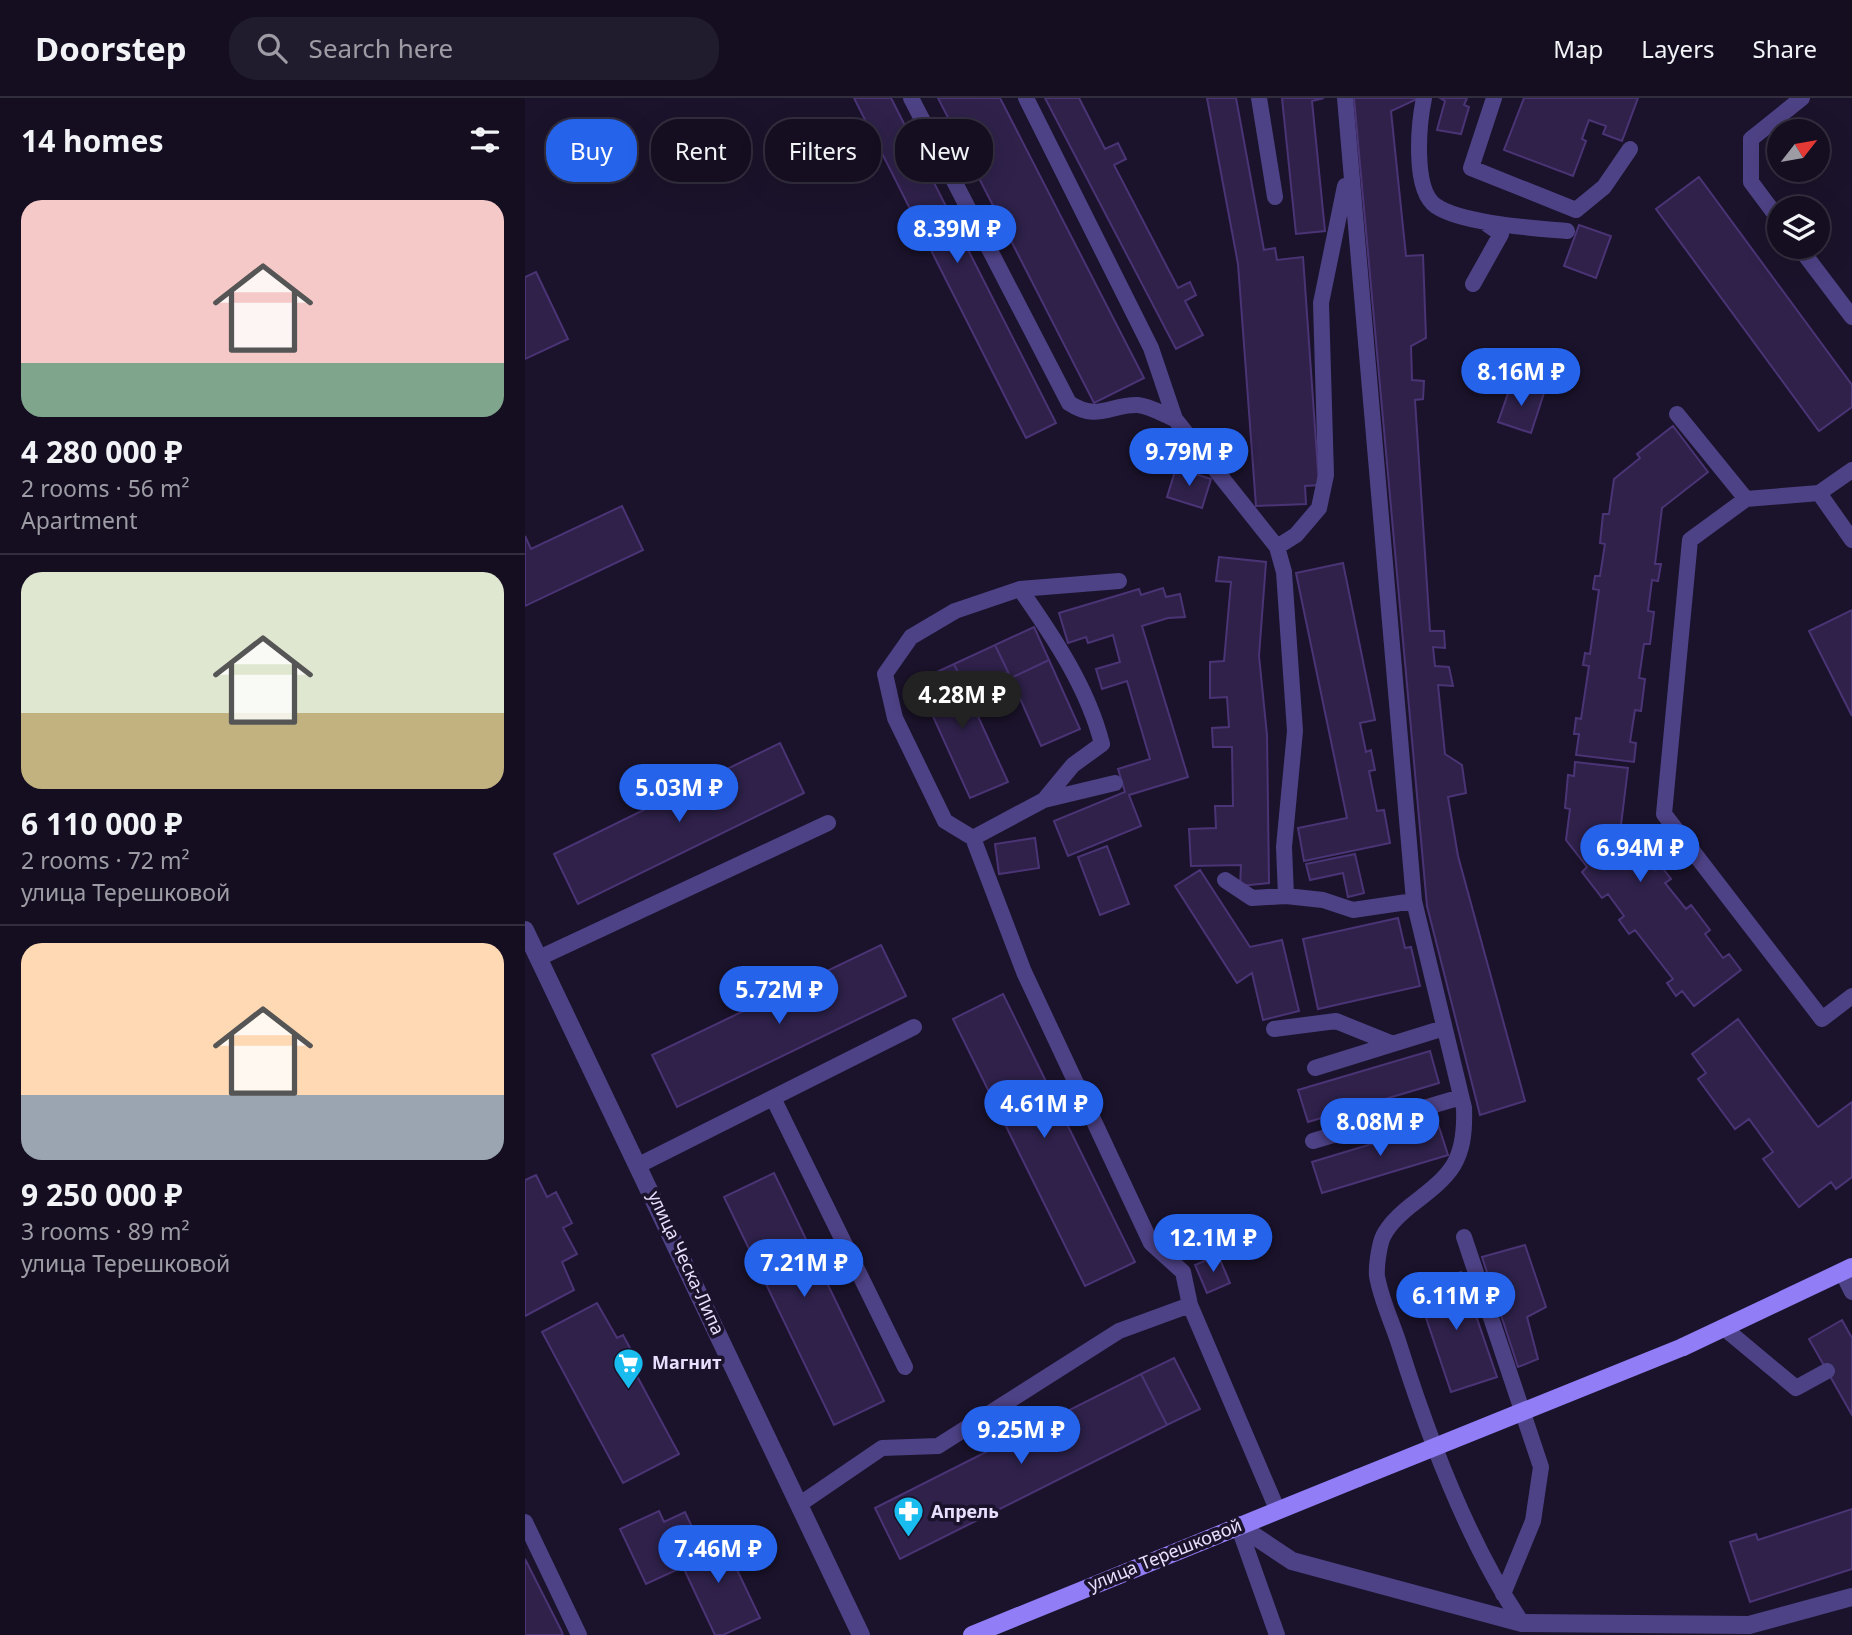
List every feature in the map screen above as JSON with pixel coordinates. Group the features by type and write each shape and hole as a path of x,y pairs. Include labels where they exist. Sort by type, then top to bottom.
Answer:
{"main road":[{"name":"улица Терешковой","path":"972,1635 1277,1509 1683,1347 1847,1270"}],"street":[{"name":"улица Ческа-Липа","path":"525,930 861,1635"},
{"path":"1238,1525 1292,1561 1546,1630 1749,1625 1852,1597"}],"lane":[{"path":"911,98 1069,403 1081,411 1099,413 1139,405 1175,419"},
{"path":"1026,98 1151,348 1175,419 1277,547 1284,572 1295,731 1284,847 1286,896"},
{"path":"1259,98 1275,197"},
{"path":"1345,98 1414,901 1461,1097 1465,1133 1461,1154 1446,1178 1395,1219 1382,1239 1377,1274 1410,1378 1462,1509 1503,1594 1522,1623"},
{"path":"1424,98 1417,133 1426,195 1436,206 1483,222 1567,231"},
{"path":"1494,98 1471,168 1576,210 1604,187 1630,149"},
{"path":"1767,204 1751,182 1751,139 1803,98"},
{"path":"1277,547 1296,535 1319,508 1326,475 1321,303 1332,262 1349,159"},
{"path":"1473,284 1501,234 1483,222"},
{"path":"1808,259 1852,317"},
{"path":"1677,414 1746,499"},
{"path":"1852,470 1819,493 1746,499 1690,540 1664,814 1822,1019 1852,996"},
{"path":"1819,493 1852,540"},
{"path":"1119,581 1020,589 955,611 911,637 885,674 895,718 945,821 973,838 1024,972 1151,1243 1183,1272 1189,1305 1277,1509"},
{"path":"1020,589 1056,642 1096,722 1102,744 1073,765 1044,800"},
{"path":"973,838 1044,800 1115,783"},
{"path":"539,958 828,823"},
{"path":"1225,880 1252,898 1286,896 1323,900 1353,910 1414,901"},
{"path":"1274,1029 1336,1021 1393,1044"},
{"path":"639,1165 914,1027"},
{"path":"1315,1068 1444,1028"},
{"path":"1313,1141 1461,1097"},
{"path":"773,1098 905,1367"},
{"path":"1464,1237 1541,1467 1533,1521 1503,1594"},
{"path":"1847,1270 1852,1292"},
{"path":"800,1504 881,1448 938,1446 1119,1331 1189,1305"},
{"path":"1724,1328 1796,1388 1827,1371"},
{"path":"525,1522 579,1635"},
{"path":"1238,1525 1277,1635"}],"building":[{"path":"854,98 891,98 902,119 895,119 895,179 881,151 881,119 865,119"},
{"path":"938,98 1000,98 1144,378 1094,403 981,182 993,182 993,119 949,119"},
{"path":"1045,98 1079,98 1105,149 1118,143 1126,159 1114,165 1178,288 1190,282 1196,295 1185,301 1203,335 1176,349"},
{"path":"1207,98 1236,98 1264,250 1275,248 1277,260 1303,257 1319,485 1305,486 1306,504 1256,506 1238,264"},
{"path":"1282,98 1324,98 1312,101 1325,231 1296,234"},
{"path":"1354,98 1419,98 1391,111 1406,256 1423,255 1426,338 1411,346 1412,380 1424,381 1423,399 1415,400 1430,631 1444,631 1445,648 1433,647 1435,666 1449,667 1453,686 1438,685 1445,754 1462,765 1466,793 1448,797 1458,856 1525,1101 1480,1115 1427,906"},
{"path":"1440,98 1467,98 1464,105 1469,107 1461,134 1437,130 1445,101"},
{"path":"1524,98 1638,98 1622,141 1603,134 1606,126 1589,120 1582,139 1586,141 1573,176 1504,150"},
{"path":"1699,177 1852,385 1852,407 1819,431 1656,209"},
{"path":"896,182 934,182 1056,423 1026,438"},
{"path":"1579,225 1611,236 1596,278 1564,266"},
{"path":"536,272 568,339 525,359 525,277"},
{"path":"1512,382 1544,393 1531,433 1498,422"},
{"path":"1673,426 1708,472 1662,508 1655,564 1661,564 1658,581 1652,580 1648,611 1654,612 1650,644 1644,644 1639,678 1645,679 1641,711 1635,710 1630,742 1636,743 1634,762 1576,755 1579,734 1574,734 1576,718 1581,719 1589,666 1583,665 1585,653 1590,654 1599,590 1593,589 1595,576 1600,576 1605,544 1600,543 1603,514 1609,514 1614,479 1640,458 1637,454"},
{"path":"1176,468 1211,479 1202,508 1167,497"},
{"path":"622,506 643,550 525,606 525,536 531,549"},
{"path":"1219,557 1266,562 1259,656 1267,735 1269,883 1240,886 1241,865 1191,866 1189,829 1216,828 1215,806 1233,806 1232,747 1213,747 1212,728 1229,727 1227,697 1210,698 1210,662 1224,661 1231,582 1216,581"},
{"path":"1343,563 1375,720 1360,723 1366,752 1371,750 1375,770 1369,771 1377,811 1384,810 1390,843 1304,861 1298,828 1347,818 1296,573"},
{"path":"1163,588 1166,597 1180,594 1185,617 1168,618 1142,626 1188,777 1129,795 1141,826 1068,856 1054,821 1125,792 1118,769 1150,759 1127,681 1102,689 1096,669 1120,662 1113,635 1088,643 1086,637 1068,643 1059,613 1139,589 1141,595"},
{"path":"1852,610 1852,716 1809,631"},
{"path":"1034,627 1049,660 1011,678 995,645"},
{"path":"995,645 1008,672 967,691 954,664"},
{"path":"1049,660 1080,729 1041,746 1011,678"},
{"path":"954,664 1008,782 970,798 917,681"},
{"path":"780,743 804,793 578,904 554,854"},
{"path":"1575,762 1628,768 1621,825 1655,870 1661,866 1671,879 1665,883 1686,909 1691,905 1710,930 1705,934 1723,958 1729,954 1741,970 1694,1006 1682,991 1676,996 1667,983 1673,979 1635,930 1629,934 1619,920 1624,916 1608,894 1602,898 1582,872 1587,867 1566,840 1570,809 1565,808 1568,775 1574,776"},
{"path":"1035,838 1039,868 999,874 995,844"},
{"path":"1107,846 1129,904 1100,915 1078,857"},
{"path":"1355,854 1364,893 1348,897 1343,873 1310,880 1306,864"},
{"path":"1200,870 1250,947 1282,940 1299,1011 1263,1020 1252,973 1237,983 1175,886"},
{"path":"1398,918 1405,948 1411,947 1420,986 1318,1009 1303,939"},
{"path":"881,945 906,996 677,1107 652,1055"},
{"path":"1003,994 1135,1262 1085,1286 953,1019"},
{"path":"1738,1019 1818,1127 1852,1102 1852,1177 1836,1189 1831,1182 1799,1207 1763,1159 1773,1152 1749,1119 1735,1129 1698,1079 1706,1073 1692,1054"},
{"path":"1430,1051 1439,1083 1308,1122 1298,1090"},
{"path":"1438,1124 1448,1155 1322,1193 1312,1162"},
{"path":"774,1173 884,1401 834,1425 724,1197"},
{"path":"536,1175 547,1197 556,1192 572,1223 563,1228 577,1254 562,1262 574,1290 525,1316 525,1180"},
{"path":"1525,1245 1546,1307 1527,1317 1538,1359 1518,1367 1482,1257"},
{"path":"1218,1255 1230,1283 1207,1293 1195,1265"},
{"path":"1461,1272 1497,1377 1451,1392 1416,1288"},
{"path":"597,1303 617,1338 623,1335 630,1348 624,1352 679,1454 623,1483 542,1332"},
{"path":"1842,1320 1852,1338 1852,1415 1809,1339"},
{"path":"1174,1358 1200,1409 1167,1425 1141,1374"},
{"path":"1141,1374 1167,1425 900,1559 875,1508"},
{"path":"1852,1509 1852,1569 1750,1602 1730,1542 1756,1534 1758,1540"},
{"path":"659,1511 664,1522 685,1512 699,1542 676,1552 683,1567 646,1584 620,1529"},
{"path":"719,1532 760,1618 723,1635 715,1635 676,1552"},
{"path":"525,1559 561,1630 563,1635 525,1635"}],"place":[{"name":"Магнит","path":"629,1390"},
{"name":"Апрель","path":"908,1539"}]}
